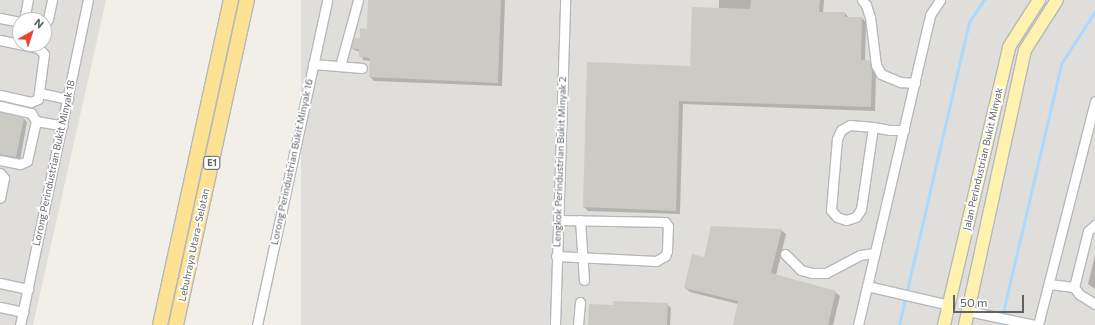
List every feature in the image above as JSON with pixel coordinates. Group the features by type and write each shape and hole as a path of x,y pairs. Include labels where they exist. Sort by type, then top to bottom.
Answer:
{"highway":[{"name":"Lebuhraya Utara–Selatan","path":"160,325 231,0"},
{"name":"Lebuhraya Utara–Selatan","path":"176,325 247,0"}],"main road":[{"name":"Jalan Perindustrian Bukit Minyak","path":"944,325 944,304 1009,47 1039,0"},
{"name":"Jalan Perindustrian Bukit Minyak","path":"965,325 974,312 1025,50 1057,0"}],"street":[{"path":"26,12 28,0"},
{"path":"49,12 52,0"},
{"name":"Lorong Perindustrian Bukit Minyak 18","path":"20,325 63,126 88,0"},
{"name":"Lorong Perindustrian Bukit Minyak 16","path":"257,325 327,0"},
{"path":"340,66 358,0"},
{"name":"Lengkok Perindustrian Bukit Minyak 2","path":"555,325 565,0"},
{"path":"862,0 866,5 870,17 876,65 881,74 900,82 915,83"},
{"path":"858,325 930,15 939,1"},
{"path":"0,18 12,20"},
{"path":"0,40 42,50 44,54 38,99 31,102 0,95"},
{"path":"313,64 362,68"},
{"path":"40,93 68,99"},
{"path":"974,312 1026,324 1037,325 1049,284 1095,101"},
{"path":"0,106 33,114 36,121 27,161 20,164 0,160"},
{"path":"36,121 63,126"},
{"path":"873,127 861,209 856,218 846,220 837,217 831,210 837,139 842,130 850,125 873,127 904,130"},
{"path":"0,174 4,178 0,198"},
{"path":"556,256 661,259 667,250 668,226 660,221 559,220"},
{"path":"580,220 584,280"},
{"path":"1074,287 1088,231 1095,225"},
{"path":"785,254 801,270 812,274 826,273 860,255 875,253"},
{"path":"0,283 28,289"},
{"path":"1049,284 1074,287 1079,294 1095,304"},
{"path":"867,286 944,304"},
{"path":"578,325 580,302"},
{"path":"0,307 23,312"}],"shaded area":[{"path":"0,0 106,0 33,325 0,325"},
{"path":"301,0 1095,0 1095,325 301,325"}],"building":[{"path":"368,0 501,0 498,83 369,77 370,58 359,57 359,49 351,49 354,38 360,38 360,28 367,29"},
{"path":"751,0 820,0 819,12 845,12 845,17 862,17 861,60 869,60 872,71 871,107 679,101 676,211 583,207 587,62 690,66 692,7 750,9"},
{"path":"0,112 24,118 16,157 0,154"},
{"path":"711,226 782,229 771,273 836,291 828,325 733,325 738,301 684,288 692,254 704,257"},
{"path":"613,301 668,303 667,325 588,325 589,304 613,305"}],"waterway":[{"path":"899,325 969,22 984,0"},
{"path":"1000,325 1061,64 1095,11"}]}
